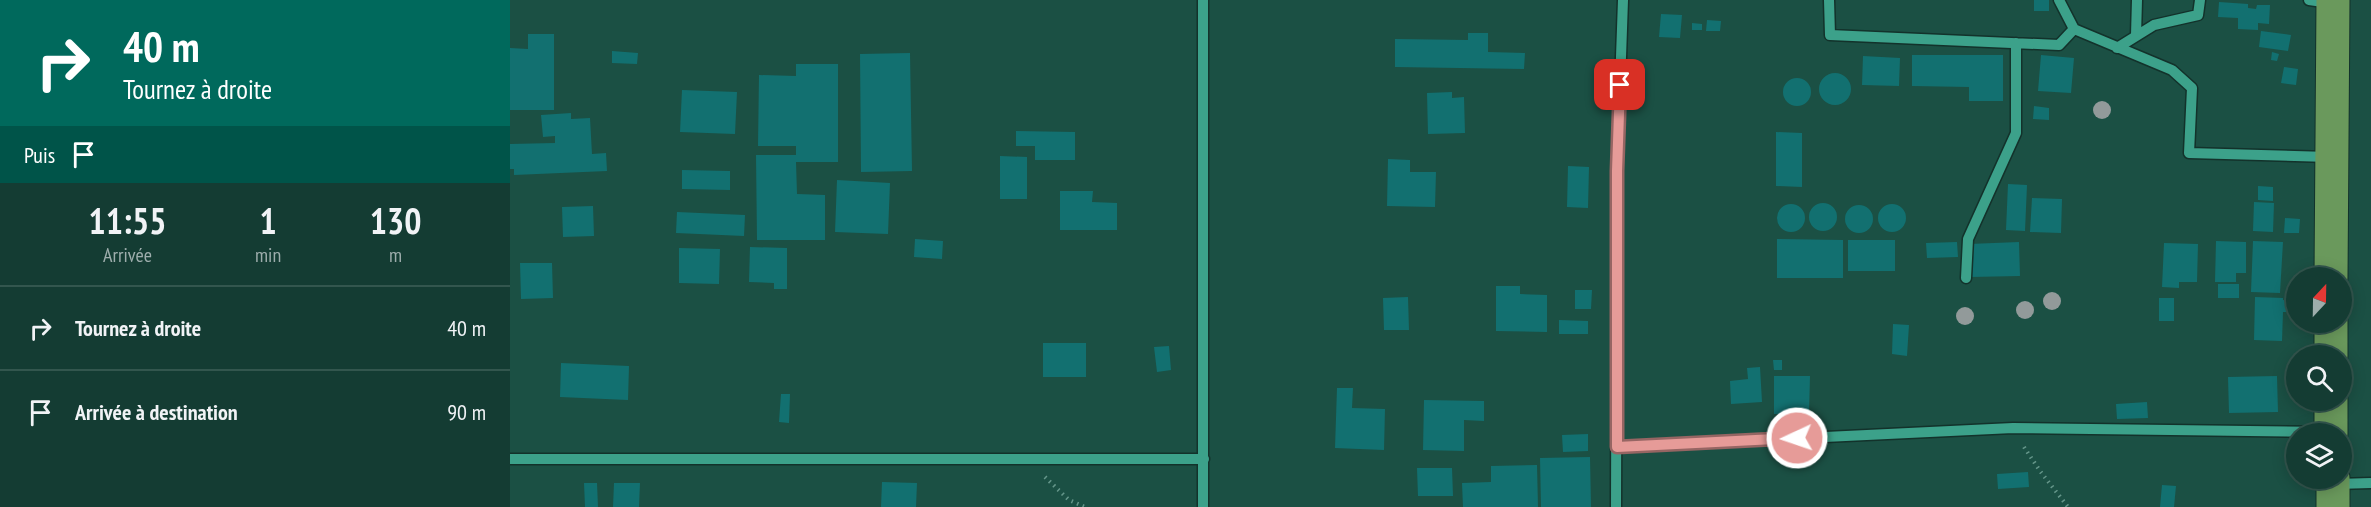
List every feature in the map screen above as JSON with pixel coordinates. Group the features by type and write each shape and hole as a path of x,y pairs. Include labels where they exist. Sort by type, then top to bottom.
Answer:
{"main road":[{"path":"2325,1 2332,157 2331,267"}],"street":[{"path":"1203,0 1203,507"},
{"path":"1616,507 1617,171 1623,0"},
{"path":"1829,0 1830,35 2059,45 2073,29"},
{"path":"2059,0 2073,29 2172,70 2192,88 2189,153 2332,157"},
{"path":"2136,35 2137,0"},
{"path":"2117,48 2154,25 2198,15 2200,0"},
{"path":"1966,278 1968,239 2016,133 2016,43"},
{"path":"1617,447 2013,429 2331,422"},
{"path":"510,459 1204,459"},
{"path":"2333,490 2371,483"}],"path":[{"path":"2013,429 2040,471 2068,507"},
{"path":"1024,458 1069,500 1085,507"}],"building":[{"path":"2034,0 2049,0 2049,11 2034,11"},
{"path":"2219,2 2248,4 2248,8 2256,9 2257,5 2270,5 2269,24 2258,23 2258,30 2238,29 2238,18 2218,17"},
{"path":"1661,14 1682,15 1680,38 1659,37"},
{"path":"1707,20 1721,21 1720,31 1706,31"},
{"path":"1692,23 1702,24 1702,30 1692,30"},
{"path":"2261,31 2291,35 2288,51 2259,47"},
{"path":"1468,33 1488,33 1488,52 1525,53 1524,69 1395,67 1395,39 1468,40"},
{"path":"528,34 554,34 554,110 510,110 510,48 528,49"},
{"path":"612,51 638,53 637,64 612,63"},
{"path":"2272,52 2279,54 2277,61 2271,60"},
{"path":"910,53 912,171 861,172 860,54"},
{"path":"1912,55 2003,55 2003,101 1969,101 1969,87 1912,86"},
{"path":"2041,55 2074,58 2071,93 2038,91"},
{"path":"1863,56 1900,58 1899,86 1862,85"},
{"path":"796,64 838,64 838,162 796,162 797,194 825,195 825,240 757,240 756,155 796,155 796,146 758,146 759,75 796,76"},
{"path":"2284,67 2298,69 2296,85 2281,83"},
{"path":"1835,73 1846,78 1851,89 1846,100 1835,105 1824,100 1819,89 1824,78"},
{"path":"1797,78 1807,82 1811,92 1807,102 1797,106 1787,102 1783,92 1787,82"},
{"path":"682,90 737,92 735,134 680,132"},
{"path":"1452,92 1452,98 1464,97 1465,133 1428,134 1427,93"},
{"path":"2034,106 2049,108 2049,120 2033,119"},
{"path":"571,113 571,119 590,118 592,154 606,153 607,171 514,175 514,169 510,169 510,144 555,143 555,136 543,137 541,115"},
{"path":"1016,131 1075,132 1075,160 1035,160 1035,146 1016,146"},
{"path":"1776,132 1802,133 1802,187 1776,186"},
{"path":"1000,156 1027,157 1027,199 1000,199"},
{"path":"1388,159 1410,160 1410,172 1436,172 1435,207 1387,206"},
{"path":"1568,166 1589,167 1588,208 1567,207"},
{"path":"682,170 730,171 730,190 682,189"},
{"path":"837,180 890,183 888,234 835,232"},
{"path":"2008,184 2027,185 2025,231 2006,230"},
{"path":"2258,186 2273,187 2273,201 2258,200"},
{"path":"1060,191 1093,191 1092,202 1117,203 1117,230 1060,230"},
{"path":"2032,198 2062,199 2061,233 2030,232"},
{"path":"2254,202 2274,203 2273,232 2253,231"},
{"path":"1823,203 1833,207 1837,217 1833,227 1823,231 1813,227 1809,217 1813,207"},
{"path":"1791,204 1801,208 1805,218 1801,228 1791,232 1781,228 1777,218 1781,208"},
{"path":"1892,204 1902,208 1906,218 1902,228 1892,232 1882,228 1878,218 1882,208"},
{"path":"1859,205 1869,209 1873,219 1869,229 1859,233 1849,229 1845,219 1849,209"},
{"path":"593,206 594,236 563,237 562,207"},
{"path":"677,212 745,215 744,236 676,233"},
{"path":"2285,218 2300,219 2299,233 2284,233"},
{"path":"915,239 943,241 942,259 914,257"},
{"path":"1777,239 1843,240 1843,278 1777,278"},
{"path":"1848,240 1895,240 1895,271 1848,271"},
{"path":"2216,241 2246,242 2246,273 2236,273 2236,282 2215,282"},
{"path":"2253,241 2283,242 2280,293 2251,292"},
{"path":"1957,242 1958,257 1927,258 1926,243"},
{"path":"2019,242 2020,276 1970,277 1969,244"},
{"path":"2164,243 2198,244 2197,282 2179,282 2179,288 2162,287"},
{"path":"750,247 787,248 787,289 774,289 774,283 749,282"},
{"path":"679,248 720,249 719,284 679,283"},
{"path":"520,263 552,263 553,298 521,299"},
{"path":"2218,284 2239,284 2239,298 2218,298"},
{"path":"1496,286 1520,286 1520,294 1547,295 1547,332 1496,331"},
{"path":"1575,290 1592,290 1591,309 1575,309"},
{"path":"1408,297 1409,330 1384,330 1383,298"},
{"path":"2255,297 2283,298 2286,300 2286,312 2283,312 2282,341 2254,340"},
{"path":"2159,298 2174,298 2174,321 2159,321"},
{"path":"1559,320 1588,321 1588,334 1559,334"},
{"path":"1893,324 1909,325 1907,356 1892,354"},
{"path":"1043,343 1086,343 1086,377 1043,377"},
{"path":"1169,346 1171,370 1157,372 1154,347"},
{"path":"1773,360 1782,360 1782,370 1774,370"},
{"path":"561,363 629,366 628,400 560,397"},
{"path":"1760,367 1762,402 1731,404 1730,381 1748,379 1747,368"},
{"path":"1774,376 1810,376 1809,414 1774,414"},
{"path":"2277,376 2278,412 2229,413 2228,377"},
{"path":"1337,388 1353,388 1352,408 1385,409 1384,450 1335,448"},
{"path":"781,394 790,394 789,423 779,422"},
{"path":"1424,400 1484,401 1484,421 1464,420 1464,451 1423,450"},
{"path":"2147,402 2148,418 2117,419 2116,404"},
{"path":"1588,434 1588,451 1563,452 1562,435"},
{"path":"1590,457 1591,507 1541,507 1540,458"},
{"path":"1537,465 1538,507 1463,507 1462,483 1491,482 1491,466"},
{"path":"1417,468 1452,468 1453,496 1418,496"},
{"path":"2028,472 2029,487 1998,489 1997,474"},
{"path":"882,482 917,483 916,507 881,507"},
{"path":"584,483 597,483 598,507 585,507"},
{"path":"614,483 640,483 639,507 613,507"},
{"path":"2162,485 2176,486 2174,507 2160,507"}],"route":[{"path":"1620,85 1617,171 1617,447 1797,438"}]}
